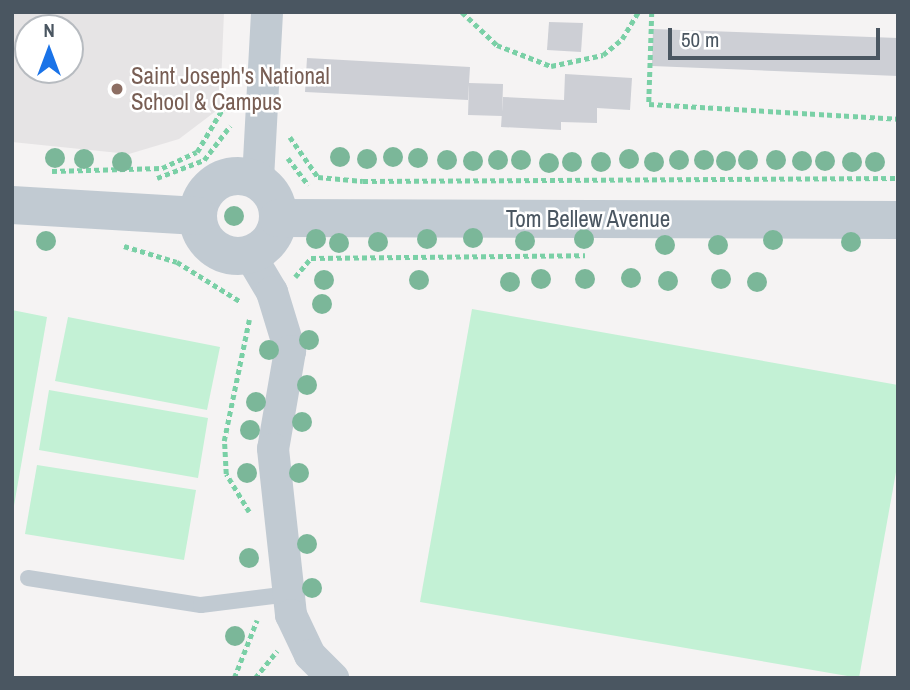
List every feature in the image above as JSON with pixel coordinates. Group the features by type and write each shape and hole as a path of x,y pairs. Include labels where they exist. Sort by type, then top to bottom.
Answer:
{"street":[{"path":"198,216 214,248 250,254 270,240 278,218 258,179 259,111 267,12"},
{"path":"198,216 215,184 258,179"},
{"path":"12,205 198,216"},
{"name":"Tom Bellew Avenue","path":"278,218 898,220"},
{"path":"250,254 272,292 290,351 272,449 277,595 291,615 310,655 333,678"}],"lane":[{"path":"28,578 201,604 277,595"}],"path":[{"path":"462,12 497,44 551,66 603,55 622,39 638,12"},
{"path":"652,12 649,104 898,119"},
{"path":"44,171 162,168 198,152 223,108 259,111"},
{"path":"152,178 204,160 234,120 272,109 318,177 898,178"},
{"path":"259,111 311,189"},
{"path":"116,244 177,262 230,290 251,313 224,442 226,474 254,524"},
{"path":"272,292 311,258 600,255"},
{"path":"234,678 277,595"}],"shaded area":[{"name":"Saint Joseph's National School & Campus","path":"12,12 224,12 220,108 179,139 129,154 12,142"}],"green space":[{"path":"472,309 898,385 898,461 859,678 420,602"},
{"path":"12,310 47,317 12,517"},
{"path":"68,317 220,347 207,410 55,381"},
{"path":"49,390 208,418 198,478 39,450"},
{"path":"37,465 196,490 184,560 25,534"}],"building":[{"path":"549,22 583,23 581,52 547,50"},
{"path":"653,29 898,38 898,76 652,66"},
{"path":"307,58 470,67 468,100 305,92"},
{"path":"565,74 632,78 630,110 597,108 597,123 561,122 561,130 501,127 503,97 564,100"},
{"path":"469,83 503,84 502,116 468,115"}],"place":[{"name":"Saint Joseph's National School & Campus","path":"117,89"}]}
